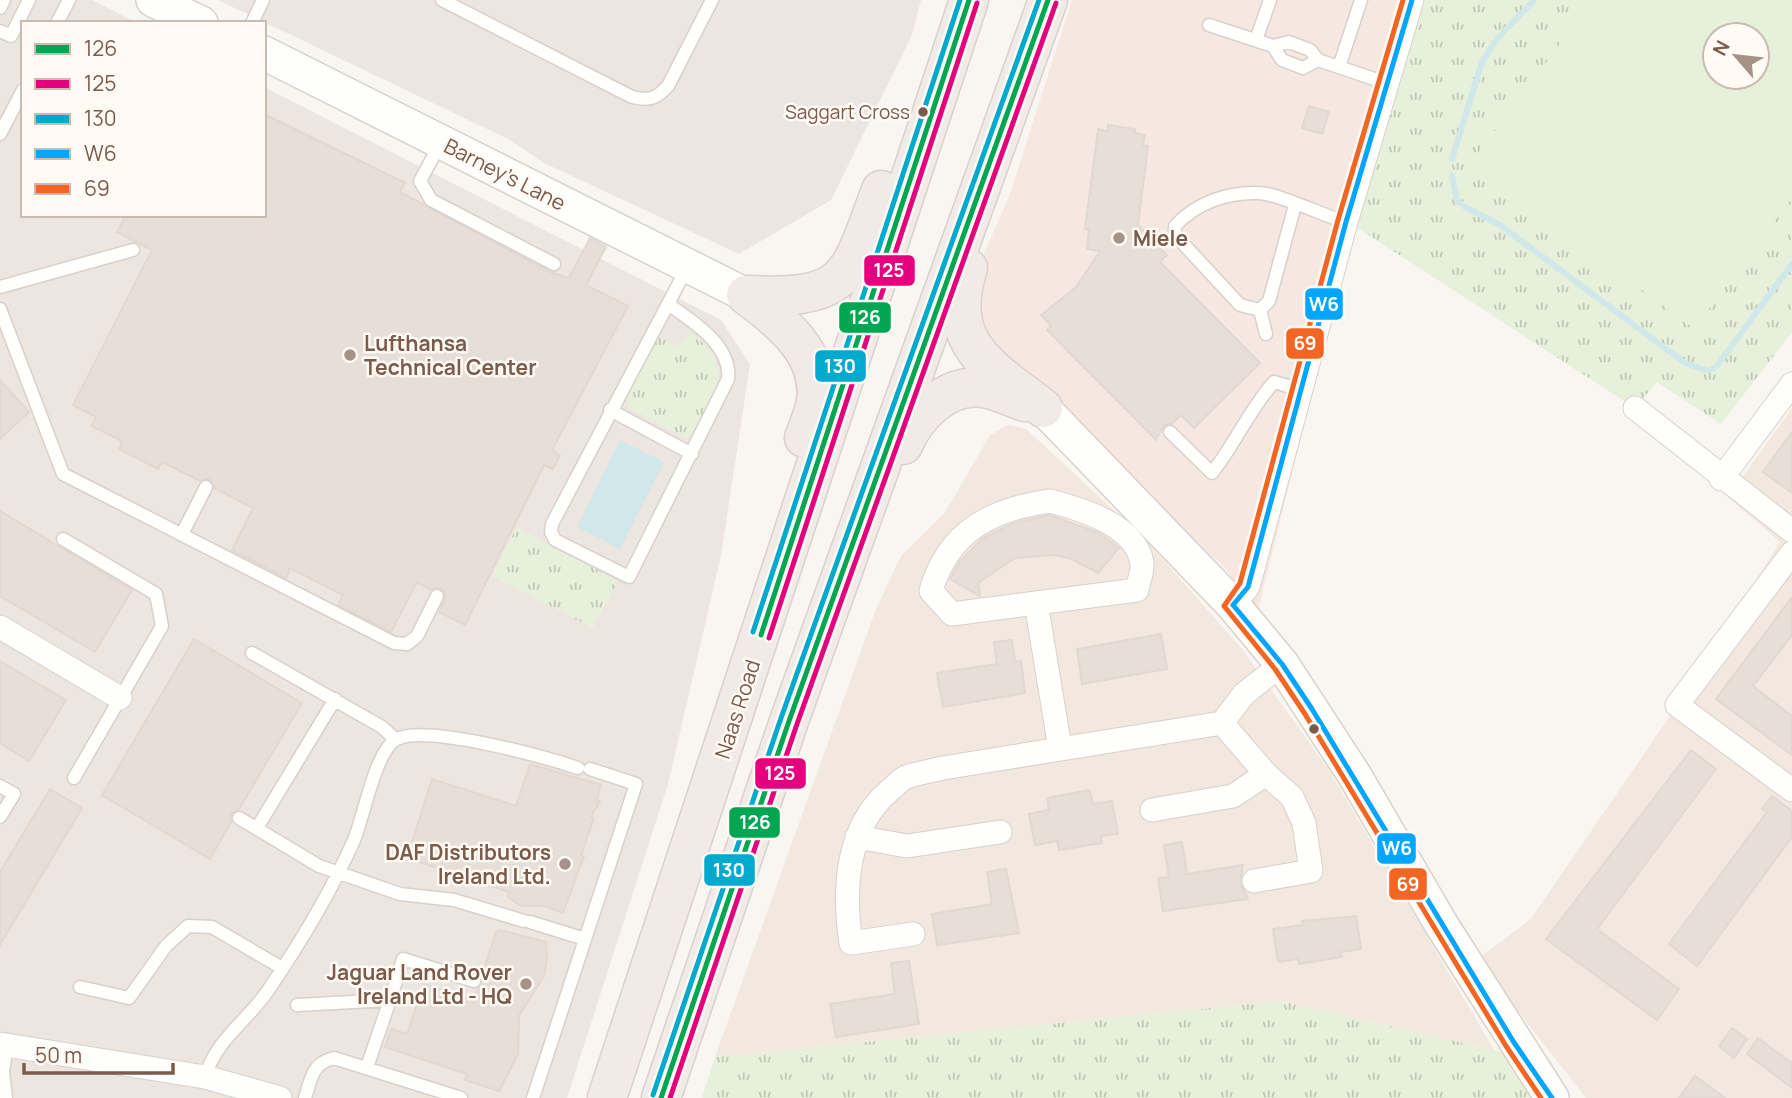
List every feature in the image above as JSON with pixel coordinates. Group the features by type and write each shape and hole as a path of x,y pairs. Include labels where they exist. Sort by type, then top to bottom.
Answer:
{"highway":[{"path":"746,295 808,295 830,287 853,264 897,148 960,0"},
{"name":"Naas Road","path":"607,1098 969,0"},
{"path":"661,1098 839,584 1048,0"},
{"path":"1008,114 995,181 961,291 964,331 980,360 1044,408"},
{"path":"690,850 731,662 816,400 812,370 794,334 746,295"},
{"path":"839,584 907,434 933,402 953,391 982,388 1044,408"}],"street":[{"path":"153,0 200,17"},
{"path":"1233,605 1248,587 1346,222 1412,0"},
{"name":"Barney's Lane","path":"266,54 746,295"},
{"path":"1721,479 1792,384"},
{"path":"1044,408 1233,605 1282,664 1355,776 1513,1041 1552,1098"},
{"path":"1634,408 1721,479 1792,531"},
{"path":"1050,501 1087,511 1109,522 1130,540 1142,563 1137,590 1036,603 952,614 931,592 937,568 963,536 992,514 1039,502 1050,501"},
{"path":"1792,553 1678,705 1792,790"},
{"path":"1036,603 1060,748"},
{"path":"0,627 120,698"},
{"path":"913,934 851,943 847,915 848,879 857,837 878,800 904,778 943,768 1222,723 1244,694 1282,664"},
{"path":"1222,723 1266,774 1292,797 1304,823 1311,871 1254,881"},
{"path":"1152,810 1233,796 1266,774"},
{"path":"857,837 907,846 1000,832"},
{"path":"4,1045 205,1077 276,1097"}],"lane":[{"path":"0,8 4,0"},
{"path":"0,31 11,36 29,0"},
{"path":"58,21 69,0"},
{"path":"253,21 263,0"},
{"path":"442,0 632,96 646,100 658,97 668,86 712,0"},
{"path":"1255,40 1270,0"},
{"path":"1339,67 1361,0"},
{"path":"1209,25 1273,46 1289,42 1310,50 1318,60 1386,83"},
{"path":"1273,46 1282,60 1303,68 1318,60"},
{"path":"0,134 21,94"},
{"path":"441,142 420,181 431,200 554,264"},
{"path":"1260,310 1240,305 1175,235 1175,226 1207,201 1260,192 1346,222"},
{"path":"1260,310 1269,300 1295,205"},
{"path":"0,287 133,250"},
{"path":"668,304 706,334 727,360 729,370 726,388 629,577 555,540 551,532 552,524 688,265"},
{"path":"0,309 63,474 394,643 407,644 417,636 437,596"},
{"path":"1260,310 1266,334"},
{"path":"1170,432 1212,473 1232,448 1255,404 1274,382 1301,390"},
{"path":"610,410 692,454"},
{"path":"182,534 206,486"},
{"path":"63,538 156,594 162,626 74,778"},
{"path":"252,653 382,727 395,739"},
{"path":"257,828 335,699"},
{"path":"205,1077 211,1056 264,995 338,872 355,839 383,753 395,739 415,734 531,752 636,784 533,1098"},
{"path":"0,786 14,794 0,817"},
{"path":"239,818 319,866 400,894 454,900 585,939"},
{"path":"80,987 129,998 166,946 188,926 212,927 282,968"},
{"path":"368,1067 403,958 474,981"},
{"path":"297,1005 390,1000"},
{"path":"4,1045 6,1098"},
{"path":"305,1098 321,1060 342,1059 461,1098"}],"shaded area":[{"path":"0,0 92,0 133,21 21,21 21,217 266,217 266,88 721,320 750,364 721,555 668,784 567,1098 0,1098"},
{"path":"218,0 921,0 912,35 831,200 739,254 544,163 508,139"},
{"path":"1072,0 1425,0 1353,225 1257,615 1225,568 964,331 984,254 1010,194"},
{"path":"1792,408 1792,1098 1586,1098 1477,959 1530,920 1679,703 1780,542 1728,497"},
{"path":"1008,425 1026,429 1145,539 1241,648 1327,767 1494,1050 1281,1001 715,1057 876,609 901,556 944,514 990,435"}],"green space":[{"path":"1425,0 1792,0 1792,332 1721,424 1657,382 1635,408 1353,225"},
{"path":"1593,0 1792,0 1792,198 1694,329 1471,162"},
{"path":"692,333 714,358 718,382 692,434 685,438 629,407 626,399 658,337 678,346"},
{"path":"517,527 618,581 593,628 492,576"},
{"path":"1281,1001 1507,1053 1542,1098 702,1098 715,1057"}],"water":[{"path":"620,440 664,462 620,549 577,527"}],"building":[{"path":"1309,106 1329,112 1322,134 1302,128"},
{"name":"Lufthansa Technical Center","path":"266,115 405,183 400,192 550,272 569,278 590,238 606,247 586,285 628,306 552,450 560,455 553,469 544,465 465,625 439,612 445,599 444,591 437,587 431,590 417,582 391,632 338,605 343,595 290,568 286,578 232,550 253,508 214,488 209,479 200,481 162,462 158,469 119,449 122,441 92,426 96,417 73,405 152,250 117,232 125,217 266,217"},
{"path":"1108,125 1135,129 1135,133 1145,135 1143,145 1148,146 1138,225 1167,255 1160,262 1260,363 1194,428 1181,415 1172,424 1164,425 1156,440 1047,330 1051,326 1041,315 1076,287 1100,251 1087,249 1089,230 1085,229 1098,129 1108,131"},
{"path":"0,380 29,412 0,439"},
{"path":"1792,432 1792,493 1763,472"},
{"path":"0,511 132,590 95,652 0,596"},
{"path":"1049,515 1099,533 1119,548 1098,573 1069,558 1054,555 1015,558 978,583 980,596 950,579 960,561 983,538 1014,523"},
{"path":"1792,597 1792,635 1753,686 1792,716 1792,755 1716,699"},
{"path":"1161,634 1167,669 1082,684 1077,649"},
{"path":"194,639 302,703 239,809 231,814 231,822 210,859 102,795"},
{"path":"1012,640 1015,662 1021,661 1025,693 943,707 937,673 997,664 994,642"},
{"path":"0,661 66,700 29,761 0,743"},
{"path":"1691,750 1716,769 1597,929 1679,989 1657,1020 1546,939"},
{"path":"530,764 601,785 597,799 600,801 591,817 594,818 581,855 584,856 563,913 544,906 521,906 508,897 509,892 407,858 432,779 516,806"},
{"path":"50,789 82,808 0,945 0,872"},
{"path":"1090,790 1093,804 1112,801 1118,834 1101,836 1102,843 1059,850 1057,841 1035,845 1029,814 1049,810 1047,798"},
{"path":"1772,796 1792,811 1792,837 1697,966 1669,944 1767,812 1762,809"},
{"path":"1182,842 1187,874 1243,865 1240,883 1248,899 1163,911 1158,878 1169,877 1164,845"},
{"path":"1006,869 1019,933 937,945 932,914 992,904 987,872"},
{"path":"1356,916 1361,949 1341,952 1342,957 1299,964 1298,959 1278,962 1273,929 1303,925 1302,921"},
{"path":"500,930 546,942 547,958 544,976 519,1016 518,1054 499,1091 465,1080 467,1074 385,1047 391,1029 407,1034 424,984 474,1001 496,932"},
{"path":"909,961 919,1024 836,1037 830,1004 895,994 891,963"},
{"path":"1732,1028 1747,1039 1734,1058 1719,1046"},
{"path":"1758,1038 1792,1063 1792,1088 1747,1054"},
{"path":"1695,1076 1725,1098 1679,1098"}],"waterway":[{"path":"1452,159 1482,62 1496,40 1534,0"},
{"path":"1452,176 1457,200 1465,207 1500,225 1685,363 1708,371 1717,366 1792,264"}],"transit line":[{"name":"130","path":"753,632 960,0"},
{"name":"126","path":"761,635 969,0"},
{"name":"130","path":"653,1095 781,718 1039,0"},
{"name":"126","path":"661,1098 789,721 1048,0"},
{"name":"69","path":"1403,0 1338,220 1240,583 1224,606 1275,669 1305,714 1506,1046 1541,1098"},
{"name":"W6","path":"1233,605 1248,587 1346,222 1412,0"},
{"name":"125","path":"769,638 977,3"},
{"name":"125","path":"670,1098 797,724 1056,3"},
{"name":"W6","path":"1233,605 1282,664 1312,709 1513,1041 1552,1098"}],"place":[{"name":"Saggart Cross","path":"923,112"},
{"name":"Miele","path":"1119,238"},
{"name":"Lufthansa Technical Center","path":"350,355"},
{"name":"DAF Distributors Ireland Ltd.","path":"565,864"},
{"name":"Jaguar Land Rover Ireland Ltd - HQ","path":"526,984"}]}
